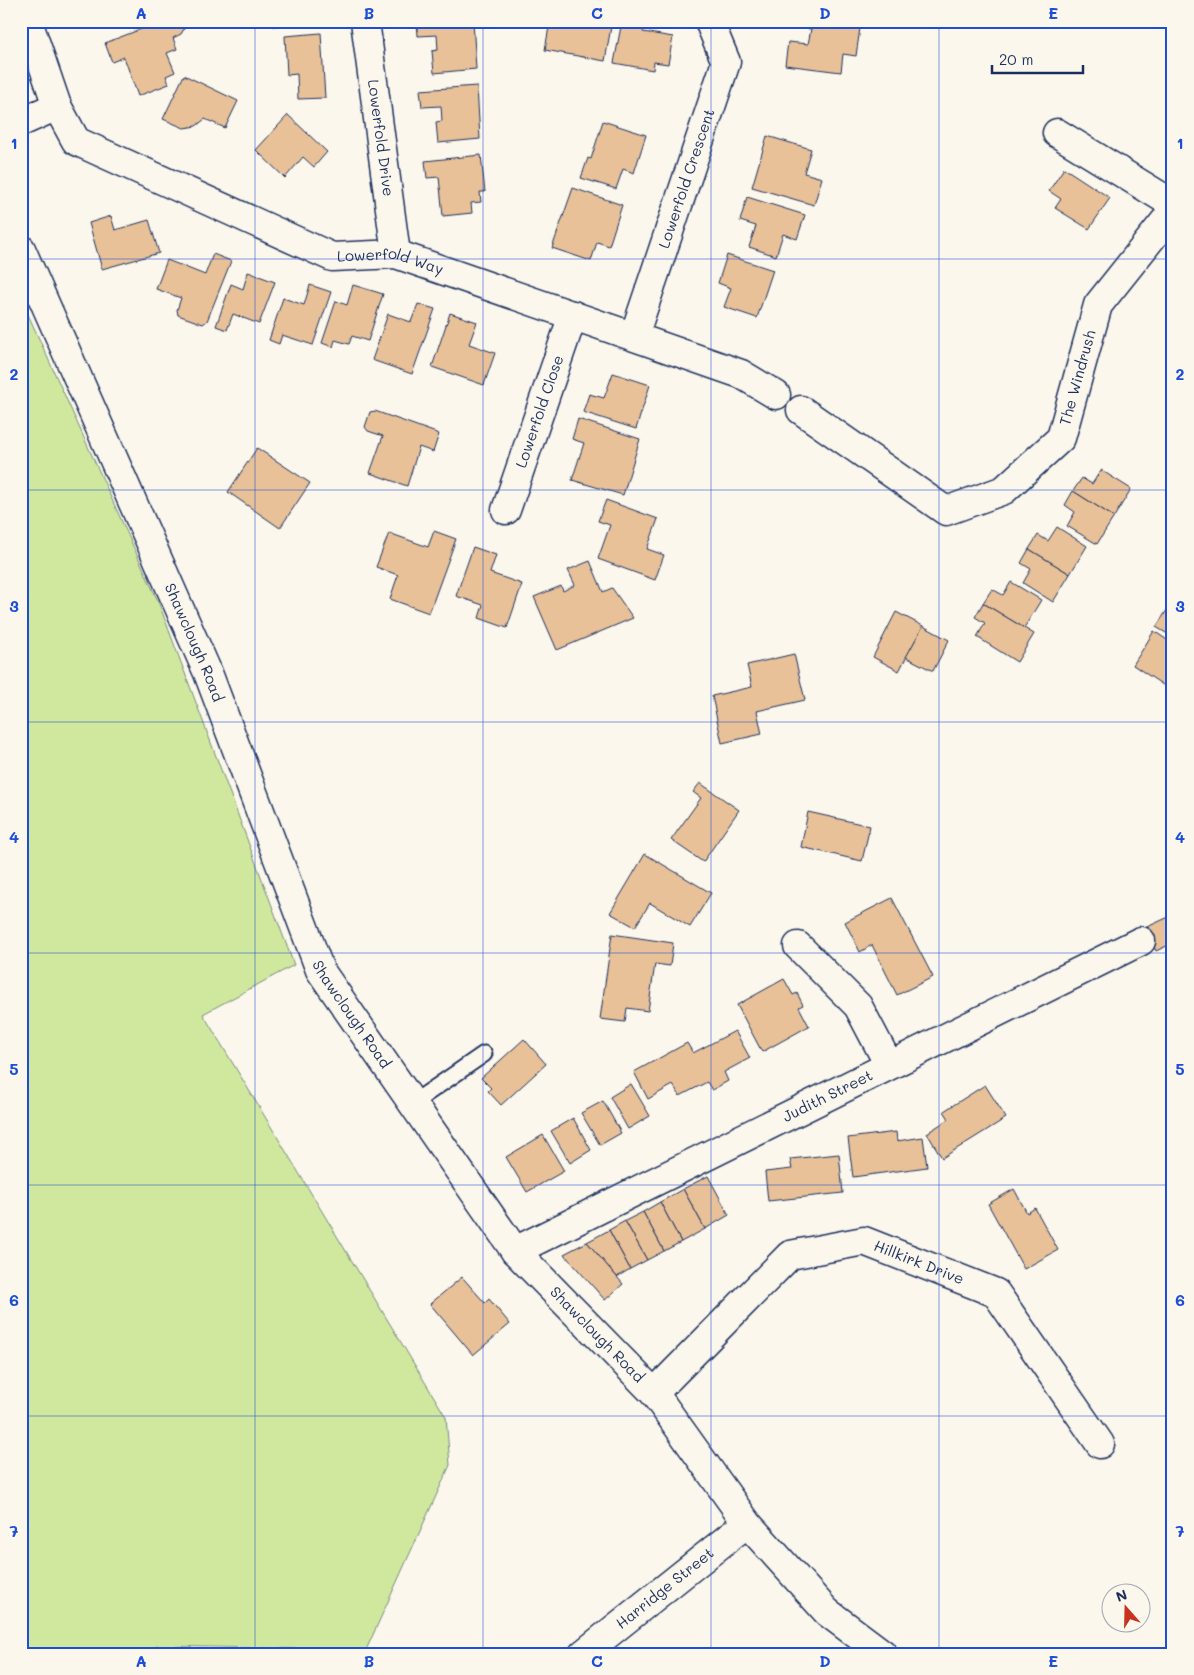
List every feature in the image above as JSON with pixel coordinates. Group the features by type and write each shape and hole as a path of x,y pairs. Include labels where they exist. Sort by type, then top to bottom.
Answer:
{"street":[{"name":"Lowerfold Way","path":"28,21 57,106 76,141 332,257 396,254 741,374 776,395"},
{"name":"Lowerfold Drive","path":"365,21 396,254"},
{"name":"Lowerfold Crescent","path":"634,336 726,62 709,21"},
{"path":"21,122 57,106"},
{"path":"1056,133 1173,204"},
{"name":"The Windrush","path":"801,410 946,511 1004,490 1061,438 1098,305 1173,211"},
{"name":"Shawclough Road","path":"21,248 208,674 320,970 515,1251 654,1393 748,1523 827,1612 883,1654"},
{"name":"Lowerfold Close","path":"506,510 573,315"},
{"name":"Judith Street","path":"515,1251 1141,940"},
{"path":"798,946 858,1006 888,1065"},
{"name":"Hillkirk Drive","path":"654,1393 790,1255 864,1241 996,1293 1100,1444"},
{"name":"Harridge Street","path":"584,1654 748,1523"}],"lane":[{"path":"413,1103 484,1054"}],"green space":[{"path":"21,299 158,601 294,965 203,1014 446,1417 450,1465 366,1650 156,1646 156,1654 21,1654"}],"building":[{"path":"162,21 181,21 184,29 181,34 173,38 177,49 167,53 175,72 166,76 169,84 138,96 124,57 112,62 105,43"},
{"path":"272,21 301,21 301,24 273,26"},
{"path":"417,21 473,21 476,69 434,73 432,51 438,50 437,35 418,36"},
{"path":"550,21 612,21 605,61 545,50"},
{"path":"622,21 645,21 643,32 673,37 668,64 654,62 653,70 614,63"},
{"path":"803,21 861,21 856,56 843,54 841,72 785,65 788,42 808,44 811,29 802,28"},
{"path":"321,33 325,98 298,99 297,74 287,75 285,36"},
{"path":"184,75 238,101 225,128 205,119 196,126 184,128 163,119"},
{"path":"477,86 480,139 438,143 436,122 442,121 441,106 422,107 420,90"},
{"path":"288,115 327,152 314,167 303,157 285,178 256,150"},
{"path":"603,121 646,135 634,173 623,169 616,189 581,178 588,158 591,159"},
{"path":"767,136 811,149 804,173 822,178 814,205 752,187"},
{"path":"481,155 485,192 480,192 481,202 471,203 472,213 443,216 439,177 427,178 425,161"},
{"path":"1064,168 1110,198 1089,229 1055,208 1061,199 1049,191"},
{"path":"573,188 622,205 609,246 597,242 591,261 552,248"},
{"path":"747,197 805,215 797,239 783,234 776,256 749,247 756,226 740,221"},
{"path":"111,216 115,230 149,220 159,253 102,269 89,223"},
{"path":"213,254 231,261 207,321 203,324 178,315 177,310 181,298 156,289 167,260 205,275"},
{"path":"727,255 773,270 757,318 724,307 731,288 718,283"},
{"path":"248,272 275,282 259,324 233,314 227,330 216,326 231,284 243,289"},
{"path":"310,285 331,292 313,345 282,335 279,344 269,340 283,298 304,305"},
{"path":"353,285 383,294 368,341 352,336 349,344 335,340 333,347 322,343 336,301 347,305"},
{"path":"418,304 435,309 412,374 372,360 388,314 411,322"},
{"path":"450,313 477,322 469,344 495,353 484,385 432,367"},
{"path":"613,373 650,385 636,429 583,412 589,394 604,398"},
{"path":"375,411 439,434 433,452 419,447 407,486 370,473 383,436 368,431 365,427 370,412"},
{"path":"578,419 640,439 623,495 572,480 584,443 572,439"},
{"path":"257,448 310,483 280,528 228,492"},
{"path":"1101,470 1131,489 1114,517 1073,491 1082,478 1092,484"},
{"path":"1073,491 1114,517 1097,544 1067,526 1075,512 1065,505"},
{"path":"606,500 658,519 647,549 664,555 655,580 598,559 610,525 598,521"},
{"path":"1057,527 1087,546 1070,574 1029,549 1038,535 1048,541"},
{"path":"434,531 456,539 429,613 390,599 398,575 376,567 389,533 428,547"},
{"path":"473,547 496,555 490,573 522,584 507,628 479,618 483,605 456,596"},
{"path":"1029,549 1070,574 1053,602 1023,583 1031,569 1021,563"},
{"path":"590,561 603,592 612,588 633,618 557,650 534,597 561,586 563,591 575,585 568,570"},
{"path":"1011,582 1041,600 1024,628 983,603 992,589 1003,595"},
{"path":"1173,601 1173,637 1156,627"},
{"path":"983,603 1034,634 1017,662 977,637 985,623 975,617"},
{"path":"896,612 923,626 899,671 873,657"},
{"path":"923,626 949,640 933,671 906,657"},
{"path":"1154,631 1173,644 1173,676 1166,687 1133,665"},
{"path":"794,654 805,700 757,711 762,734 722,743 712,696 752,687 747,665"},
{"path":"700,783 739,810 703,862 671,840 701,798 693,792"},
{"path":"808,812 870,826 862,861 801,847"},
{"path":"645,854 711,893 690,927 650,903 635,927 610,913"},
{"path":"892,898 933,977 897,995 872,945 860,952 845,922"},
{"path":"1173,915 1173,943 1156,951 1145,928"},
{"path":"612,934 673,943 670,966 655,964 648,1011 627,1008 625,1022 600,1019"},
{"path":"784,979 793,995 797,993 803,1005 799,1007 809,1026 762,1052 737,1005"},
{"path":"735,1031 750,1058 724,1072 728,1081 712,1090 707,1082 680,1096 673,1085 648,1099 634,1072 687,1043 693,1053"},
{"path":"524,1039 546,1064 501,1105 488,1091 491,1088 481,1078"},
{"path":"631,1084 650,1116 628,1129 610,1097"},
{"path":"985,1085 1006,1118 942,1158 927,1133 949,1119 944,1111"},
{"path":"603,1101 621,1133 600,1145 581,1113"},
{"path":"573,1118 591,1150 570,1163 551,1131"},
{"path":"896,1132 897,1141 923,1137 927,1167 853,1177 848,1138"},
{"path":"543,1135 564,1171 527,1192 506,1157"},
{"path":"839,1154 843,1193 768,1201 765,1172 792,1169 790,1159"},
{"path":"708,1176 729,1215 705,1229 683,1189"},
{"path":"683,1189 705,1229 681,1242 660,1202"},
{"path":"1014,1189 1027,1213 1035,1208 1058,1250 1024,1269 988,1204"},
{"path":"660,1202 681,1242 664,1251 643,1212"},
{"path":"643,1212 664,1251 647,1260 625,1221"},
{"path":"625,1221 647,1260 630,1269 609,1230"},
{"path":"609,1230 630,1269 617,1277 587,1242"},
{"path":"587,1242 623,1284 605,1300 564,1254"},
{"path":"462,1277 485,1303 489,1299 510,1324 473,1355 430,1304"}]}
